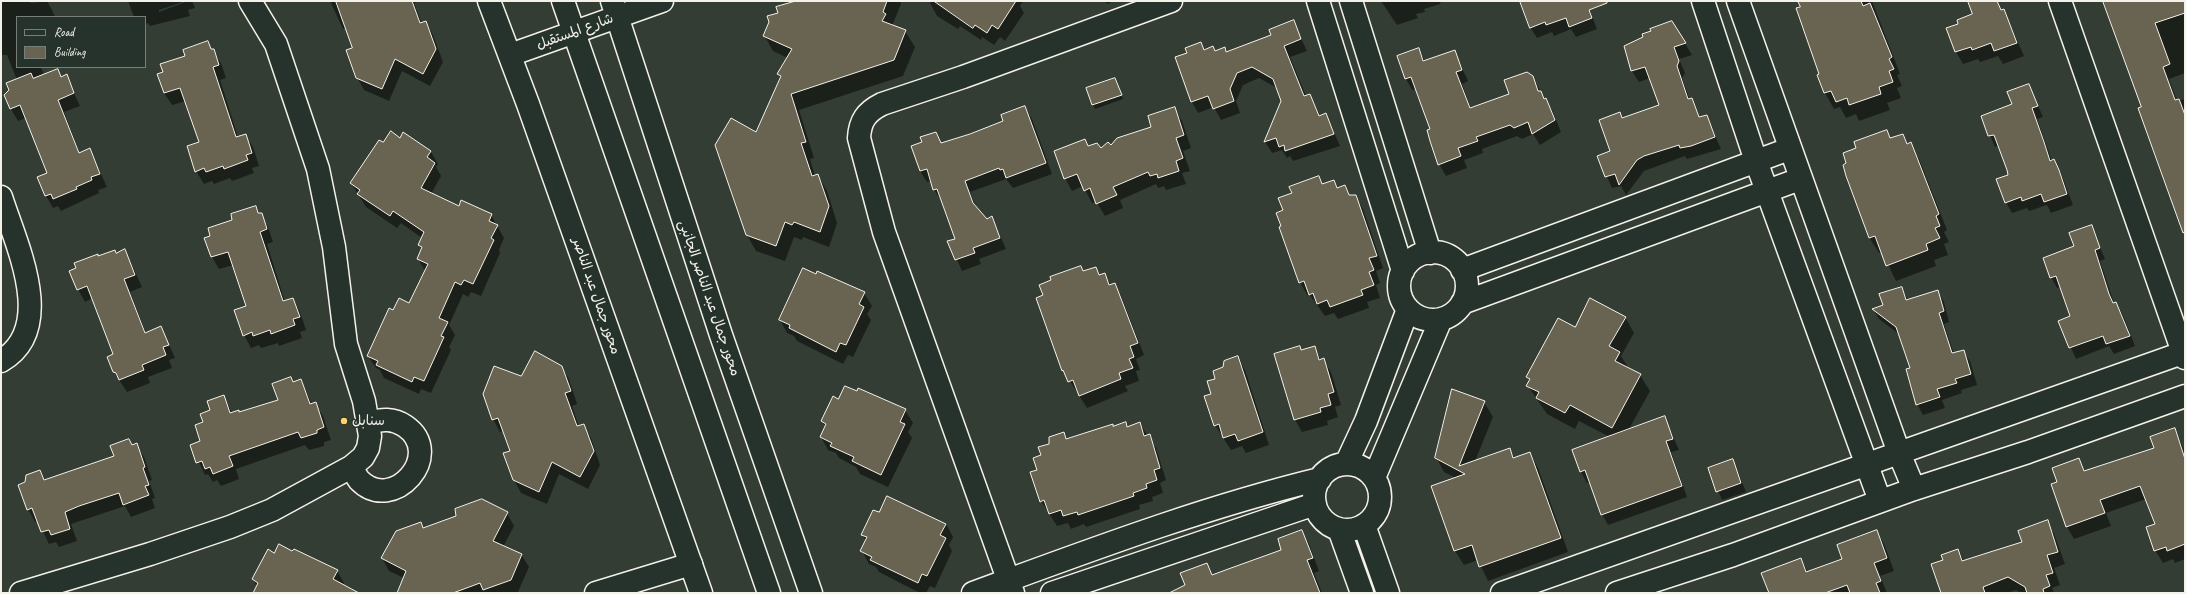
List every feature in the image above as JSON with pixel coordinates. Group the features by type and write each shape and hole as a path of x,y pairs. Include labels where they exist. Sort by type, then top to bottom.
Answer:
{"street":[{"path":"21,593 150,554 230,527 272,510 351,467 363,457 368,448 370,436 368,423 358,378 346,344 334,247 318,169 276,44 250,1"},
{"name":"محور جمال عبد الناصر","path":"489,1 510,55 701,593"},
{"path":"563,1 769,593"},
{"name":"شارع المستقبل","path":"510,55 575,33 615,9 662,1"},
{"path":"1010,587 884,232 858,138 860,128 868,113 882,104 963,78 1171,1"},
{"path":"1318,1 1403,271 1400,291 1402,300 1408,309 1423,319 1441,319 1453,313 1462,303 1467,283 1462,270 1452,258 1430,253 1414,258 1403,271"},
{"path":"1351,1 1430,253"},
{"path":"1703,1 1756,161 1880,501"},
{"path":"1738,1 1800,179 1899,453 1914,489"},
{"path":"1502,593 2184,354 2060,1"},
{"name":"محور جمال عبد الناصر الجانبى","path":"615,9 721,335 811,593"},
{"path":"1462,270 1790,149"},
{"path":"1462,303 1617,248 1800,179"},
{"path":"1,197 25,271 31,306 23,337 1,361"},
{"path":"1346,464 1366,421 1408,309"},
{"path":"1374,478 1441,319"},
{"path":"1618,593 1733,555 1914,489 2028,452 2185,396"},
{"path":"351,467 360,480 373,488 388,490 403,485 414,474 420,459 419,444 411,430 398,421 383,419 368,423"},
{"path":"1346,464 1362,467 1374,478 1380,495 1380,504 1374,516 1364,525 1352,529 1339,529 1323,520 1315,504 1314,495 1320,479 1327,471 1336,466 1346,464"},
{"path":"973,593 1010,587 1035,569 1190,514 1255,494 1320,479"},
{"path":"1052,593 1315,504"},
{"path":"1364,525 1388,593"},
{"path":"1339,529 1362,593"},
{"path":"596,593 691,564"}],"building":[{"path":"336,1 412,1 420,23 426,21 436,49 423,74 395,59 382,89 356,78 346,50 352,48"},
{"path":"796,1 887,1 883,12 886,14 882,21 906,30 894,60 791,94 806,142 801,143 812,176 818,174 829,206 820,232 794,222 792,225 785,222 776,246 746,235 715,145 731,118 756,132 781,76 777,74 792,49 763,36 769,22 767,16 778,13 776,7"},
{"path":"934,1 1016,1 998,29 992,25 987,33 975,25 973,28"},
{"path":"1520,1 1607,1 1607,3 1589,10 1592,18 1569,27 1566,18 1546,25 1545,22 1530,28"},
{"path":"1798,1 1861,1 1863,6 1870,3 1892,57 1889,59 1894,69 1889,71 1893,82 1879,87 1881,94 1849,105 1847,98 1836,102 1831,91 1824,93 1796,8 1800,7"},
{"path":"1968,1 1997,1 2001,10 2004,9 2017,43 1994,51 1991,43 1972,50 1971,47 1955,52 1946,28 1958,24 1957,20 1972,14"},
{"path":"2103,1 2185,1 2185,13 2155,23 2170,64 2163,67 2175,100 2179,99 2185,115 2185,232 2183,233 2138,108 2141,107"},
{"path":"1294,20 1301,39 1284,46 1304,96 1310,94 1319,116 1326,113 1334,134 1285,151 1284,145 1279,147 1276,138 1264,142 1281,101 1273,79 1252,67 1237,73 1230,89 1234,101 1213,109 1208,96 1191,102 1175,57 1187,53 1185,48 1201,42 1204,50 1213,46 1215,51 1225,47 1226,52 1271,35 1269,30"},
{"path":"1672,21 1686,43 1674,47 1679,61 1677,66 1688,99 1692,98 1699,117 1707,115 1715,137 1691,146 1680,148 1679,145 1644,156 1637,160 1619,185 1615,174 1605,177 1597,156 1610,151 1599,120 1620,112 1622,118 1659,105 1645,67 1631,71 1624,46 1643,37 1642,34 1651,31 1650,29"},
{"path":"208,41 211,49 214,49 219,65 213,67 236,137 246,134 252,153 246,155 248,160 224,169 223,166 206,172 204,168 195,172 187,146 199,142 180,88 164,93 157,74 163,72 160,64 185,56 183,50"},
{"path":"1419,48 1423,61 1455,50 1462,70 1456,72 1470,108 1509,94 1504,80 1527,72 1533,76 1538,91 1541,91 1544,99 1546,98 1555,120 1532,134 1528,122 1514,128 1510,125 1476,137 1478,141 1458,148 1461,156 1438,165 1427,130 1430,129 1411,77 1405,79 1397,56"},
{"path":"58,69 61,77 67,74 74,93 58,100 79,153 90,148 100,174 91,177 92,180 76,187 77,189 53,199 51,194 45,196 37,177 47,173 20,105 10,109 4,95 9,90 6,83 31,73 33,78"},
{"path":"1115,78 1122,95 1092,105 1086,88"},
{"path":"2029,84 2038,106 2032,108 2050,161 2054,159 2067,194 2044,202 2041,194 2022,201 2021,197 2005,203 1996,179 2008,175 2007,170 1994,135 1988,136 1981,116 2012,104 2007,92"},
{"path":"1025,106 1046,163 1006,178 1003,169 1000,170 999,168 965,181 973,203 987,219 992,216 1000,238 973,248 975,253 955,260 947,241 955,239 937,189 933,190 927,169 920,171 911,146 922,142 920,137 936,132 941,143 970,134 1003,121 1001,115"},
{"path":"1175,107 1184,135 1176,138 1183,158 1176,161 1179,171 1158,178 1157,174 1150,176 1148,172 1113,187 1117,195 1096,204 1090,188 1084,191 1077,174 1064,179 1054,151 1085,139 1088,146 1097,143 1101,148 1108,142 1111,145 1117,138 1151,127 1148,116"},
{"path":"1887,130 1890,138 1903,134 1907,144 1911,142 1939,214 1936,216 1940,226 1935,228 1940,238 1926,244 1928,250 1886,266 1875,236 1869,238 1846,176 1843,165 1846,163 1843,153 1856,148 1854,142"},
{"path":"391,131 400,138 403,132 431,151 427,157 435,163 421,188 459,206 461,200 492,214 489,221 498,225 491,238 494,240 473,284 464,280 461,285 455,282 439,318 448,322 441,336 444,337 424,381 414,377 412,382 376,365 378,361 367,356 389,308 393,310 399,298 409,303 428,264 417,259 422,247 418,245 424,232 393,211 390,216 357,194 360,190 350,183 379,140 383,142"},
{"path":"1319,176 1322,184 1334,180 1337,188 1345,185 1349,195 1356,195 1377,256 1369,258 1374,270 1369,272 1374,285 1361,290 1363,295 1330,307 1327,300 1317,304 1313,293 1309,295 1304,281 1299,283 1279,227 1281,226 1276,213 1283,210 1278,198 1292,193 1289,187"},
{"path":"256,206 258,213 262,213 267,229 260,232 283,301 293,298 300,317 293,319 295,325 271,334 270,330 253,336 252,332 243,336 234,310 246,306 228,252 211,257 204,238 210,236 208,228 232,220 231,214"},
{"path":"2092,225 2100,248 2095,250 2109,294 2113,303 2116,302 2130,336 2106,344 2103,336 2069,348 2058,321 2070,316 2056,276 2050,278 2043,258 2074,246 2069,233"},
{"path":"125,249 135,275 124,279 145,333 161,326 169,345 163,347 166,355 142,365 144,370 119,380 116,373 113,372 107,357 113,354 87,286 77,290 69,271 76,268 74,263 98,254 98,256 115,250 116,253"},
{"path":"1081,266 1083,271 1096,267 1099,275 1105,273 1109,285 1115,283 1138,343 1130,346 1134,357 1129,359 1133,368 1119,373 1121,379 1079,396 1073,380 1068,382 1063,370 1062,371 1036,298 1043,295 1039,285 1051,280 1050,277"},
{"path":"803,268 816,274 817,271 865,292 859,304 864,307 846,345 840,343 836,352 789,328 790,325 779,320"},
{"path":"1902,287 1906,300 1938,290 1944,311 1939,313 1952,353 1964,350 1971,374 1955,379 1957,383 1937,389 1940,397 1916,405 1906,369 1910,368 1896,327 1872,309 1883,305 1879,294"},
{"path":"1590,298 1626,317 1609,346 1620,352 1615,361 1641,374 1612,428 1570,405 1565,413 1536,398 1539,392 1526,386 1530,379 1526,377 1558,318 1575,327"},
{"path":"1300,346 1301,350 1315,346 1319,360 1324,358 1334,392 1328,394 1331,405 1320,408 1321,412 1294,420 1274,354"},
{"path":"535,351 562,366 571,391 565,393 577,426 584,424 594,451 580,477 552,462 539,492 513,480 503,453 510,451 498,418 492,420 483,394 494,366 521,376"},
{"path":"1238,356 1263,432 1238,441 1235,434 1223,438 1219,424 1214,426 1204,396 1211,394 1207,381 1215,379 1213,371 1223,367 1224,361"},
{"path":"291,377 293,382 301,379 310,404 316,402 324,427 317,430 317,433 301,438 298,432 229,456 233,466 213,474 210,467 205,469 202,461 196,463 190,445 200,441 195,425 203,422 200,414 210,410 207,401 224,395 230,413 239,410 239,412 278,400 272,384"},
{"path":"845,386 857,391 858,388 906,409 900,422 905,424 881,475 852,461 854,457 830,446 832,443 820,437 826,424 821,421 833,396 838,399"},
{"path":"1452,389 1485,401 1459,466 1510,448 1513,458 1530,452 1561,538 1479,567 1472,545 1454,551 1431,486 1465,474 1435,458"},
{"path":"1665,416 1673,439 1666,441 1682,486 1601,515 1585,470 1580,472 1572,450"},
{"path":"1126,422 1127,427 1140,422 1144,436 1150,434 1160,468 1154,470 1157,480 1146,484 1147,488 1133,493 1134,496 1078,515 1077,512 1063,516 1061,510 1049,514 1044,500 1040,502 1030,472 1037,470 1033,458 1041,455 1038,447 1049,444 1049,437 1064,432 1066,439 1113,424 1113,426"},
{"path":"2175,428 2185,459 2185,544 2167,551 2166,547 2154,551 2146,527 2155,524 2140,486 2100,500 2105,513 2066,527 2051,484 2057,482 2052,468 2079,458 2084,471 2154,448 2150,437"},
{"path":"129,439 132,445 137,443 145,467 143,468 149,485 145,486 149,495 123,505 119,493 79,506 65,512 70,529 51,535 49,530 41,532 32,508 27,510 18,485 25,482 26,475 40,470 44,480 114,456 110,446"},
{"path":"1733,459 1741,483 1716,492 1708,468"},
{"path":"887,496 946,524 940,535 946,538 927,576 922,574 918,583 870,560 872,557 860,551 867,537 861,535 873,510 879,512"},
{"path":"482,499 508,512 493,541 522,554 511,580 483,590 480,583 453,593 397,593 406,571 381,558 396,531 421,522 423,528 456,516 455,509"},
{"path":"2048,520 2058,552 2047,555 2053,573 2046,575 2050,586 2043,589 2044,593 2027,593 2025,587 2008,577 1983,587 1985,593 1941,593 1931,564 1943,560 1941,555 1958,549 1962,561 2022,542 2018,531"},
{"path":"1302,530 1313,558 1307,560 1320,593 1169,593 1185,585 1180,573 1207,563 1212,575 1281,550 1278,539"},
{"path":"1877,530 1887,558 1874,563 1881,581 1876,583 1880,593 1850,593 1847,585 1825,593 1769,593 1761,573 1801,558 1806,572 1842,559 1837,545"},
{"path":"279,544 292,551 294,549 338,570 333,579 359,593 253,593 258,583 252,579 268,549 274,553"}],"place":[{"name":"سنابل","path":"344,421"}]}
